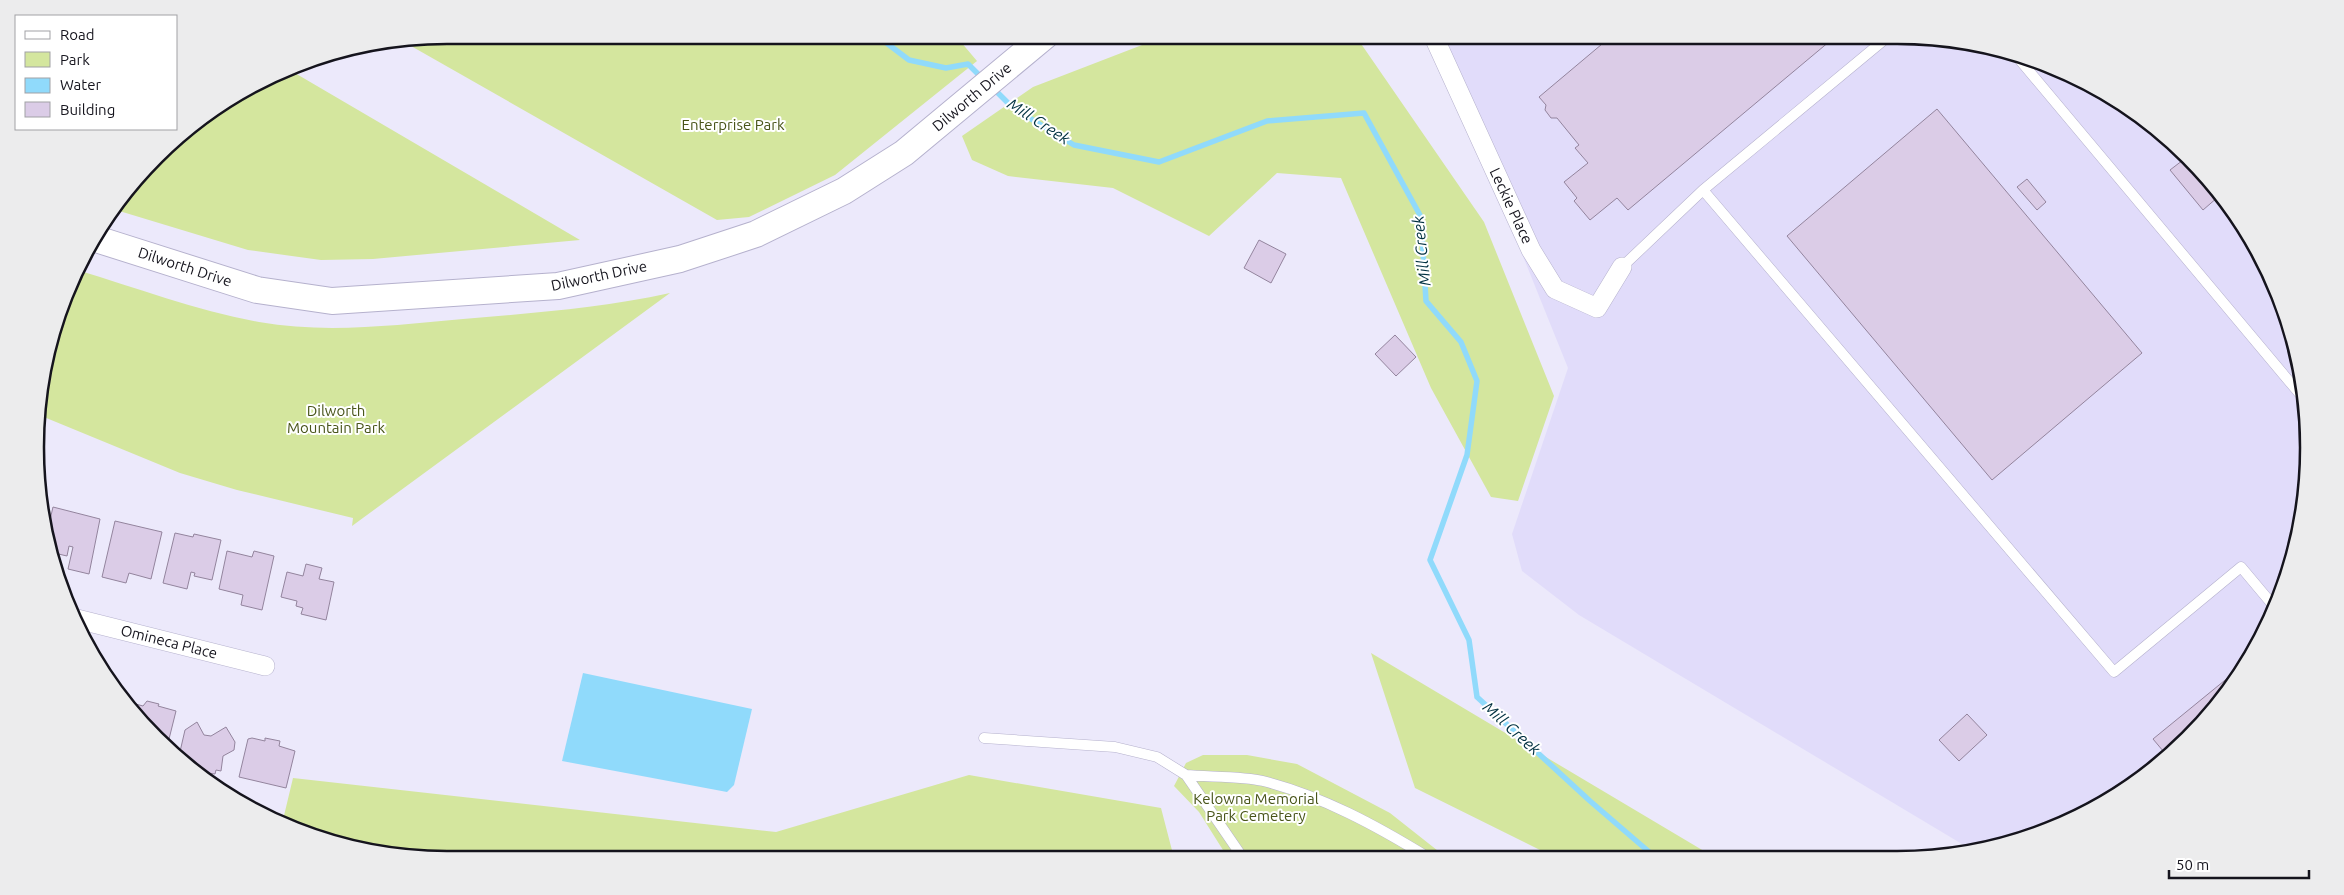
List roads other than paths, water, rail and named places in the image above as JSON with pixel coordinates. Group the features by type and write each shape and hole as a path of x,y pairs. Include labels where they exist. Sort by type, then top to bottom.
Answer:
{"street":[{"name":"Dilworth Drive","path":"101,241 257,290 332,301 558,286 680,259 756,234 844,191 904,153 1035,44"},
{"name":"Leckie Place","path":"1437,44 1531,250 1555,289 1597,308 1622,266"},
{"name":"Omineca Place","path":"82,620 266,666"}],"lane":[{"path":"1622,266 1703,190 1879,44"},
{"path":"2023,64 2296,389"},
{"path":"1703,190 2114,672 2241,567 2270,602"},
{"path":"984,738 1116,747 1157,757 1186,775 1238,851"},
{"path":"1186,775 1261,780 1318,800 1382,828 1418,851"}],"water":[{"path":"583,673 752,709 734,785 727,792 562,761"}],"waterway":[{"name":"Mill Creek","path":"888,44 909,60 946,68 968,64 983,79"},
{"name":"Mill Creek","path":"992,87 1013,108 1074,145 1159,162 1267,121 1364,113 1421,217 1426,301 1461,342 1477,381 1467,455 1430,560 1469,640 1477,697 1590,801 1648,851"}],"park label":[{"name":"Enterprise Park","path":"733,125"},
{"name":"Dilworth Mountain Park","path":"336,420"},
{"name":"Kelowna Memorial Park Cemetery","path":"1256,808"}]}
